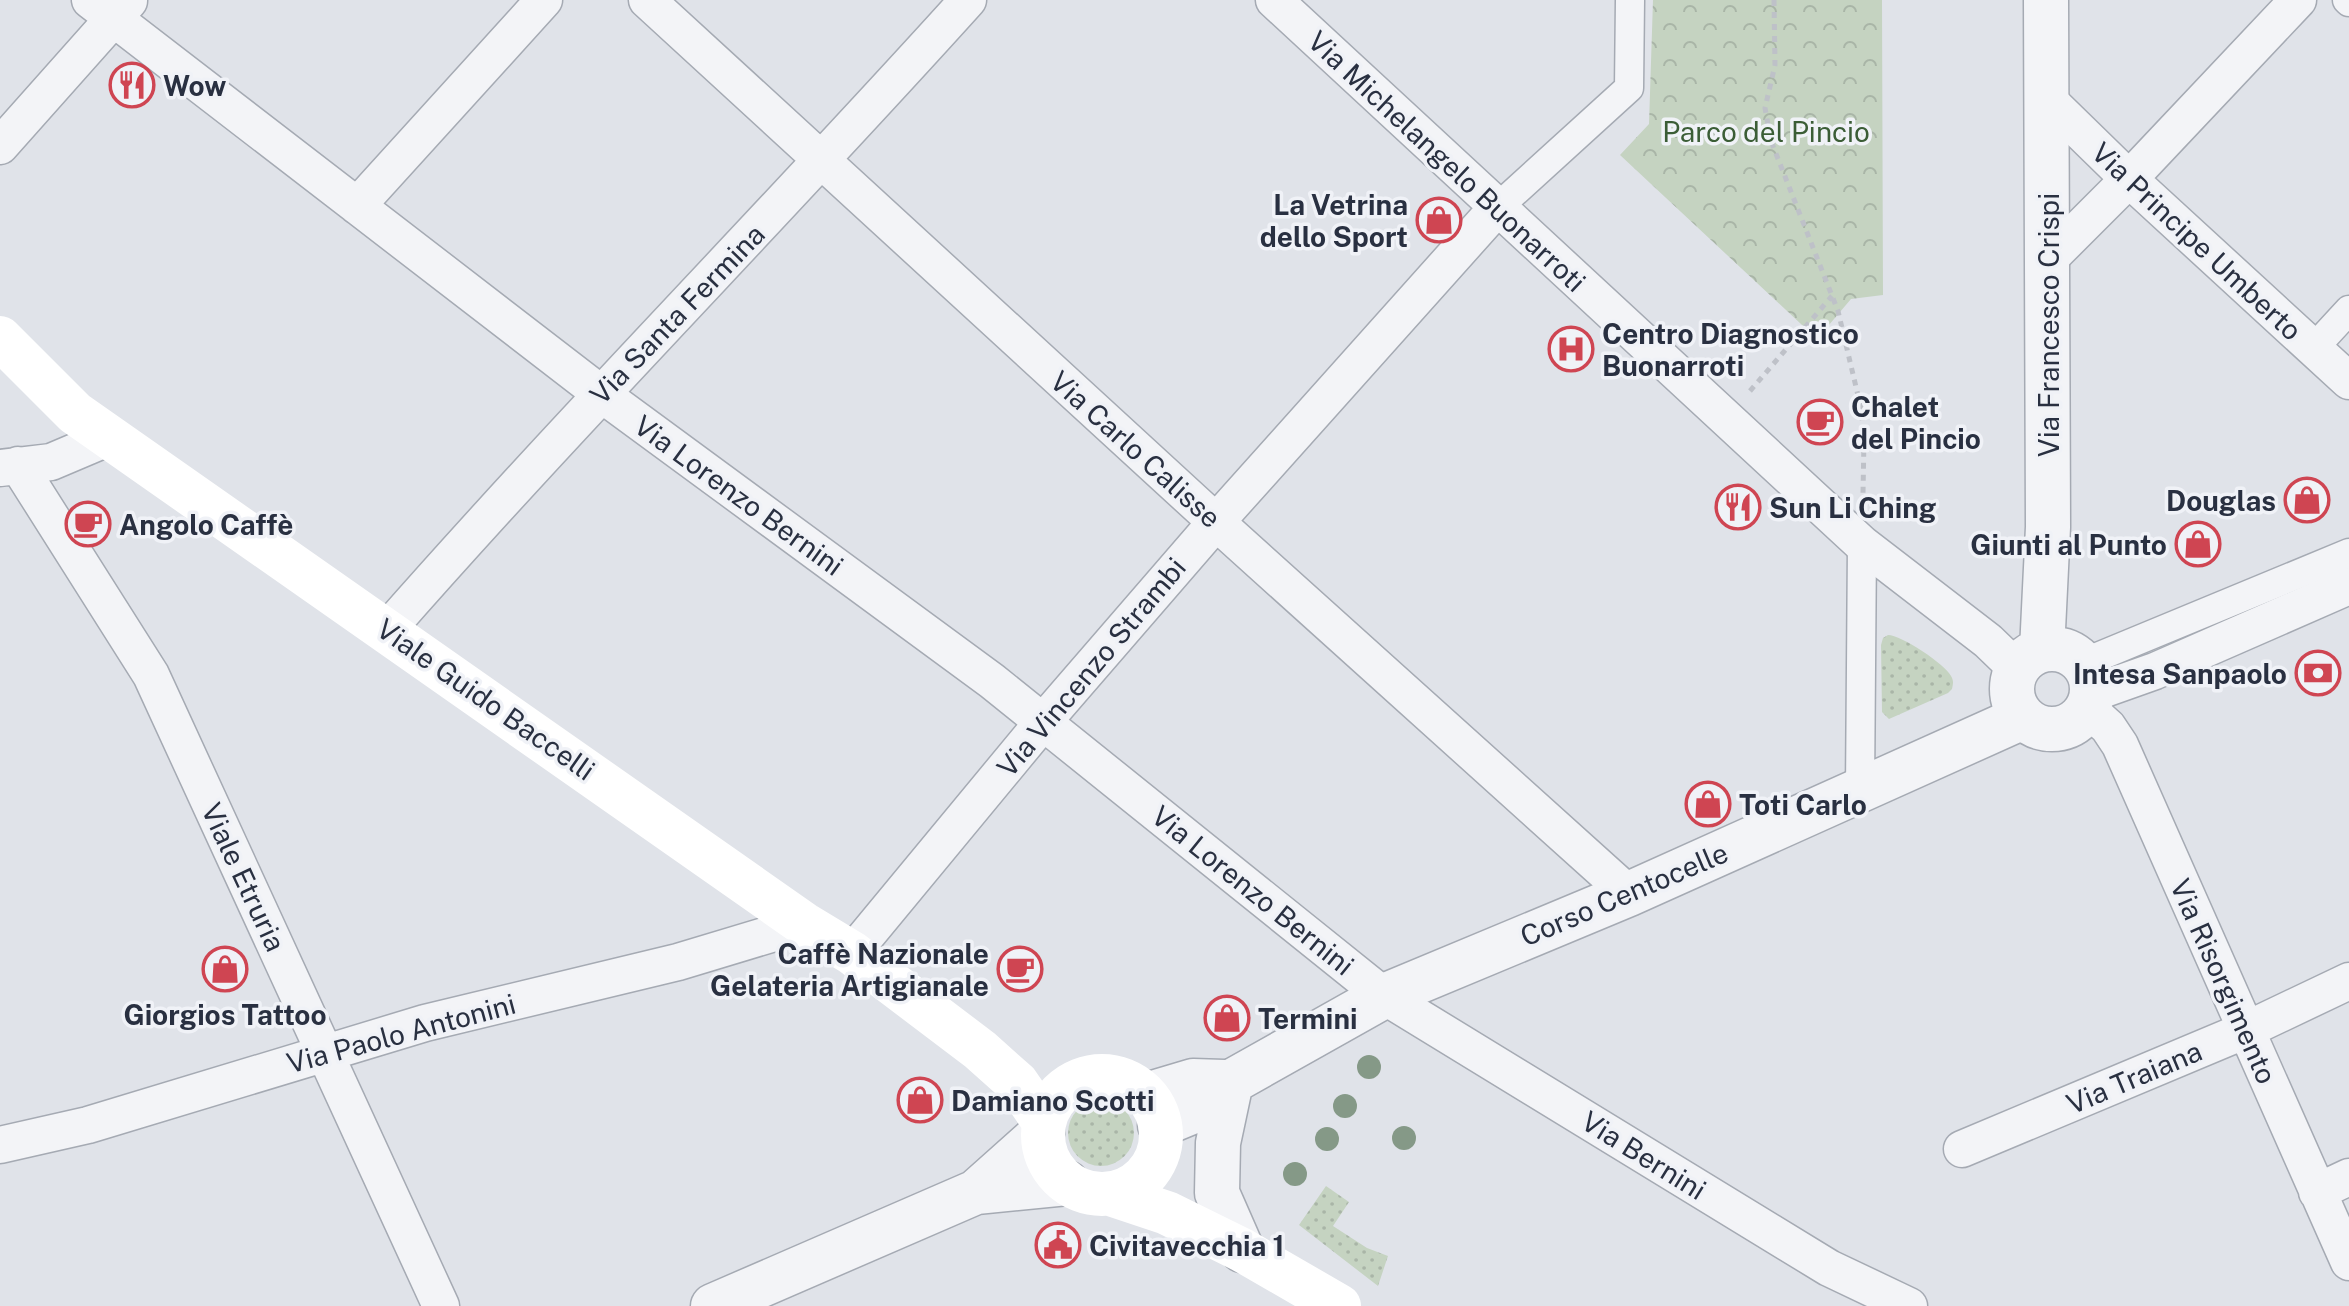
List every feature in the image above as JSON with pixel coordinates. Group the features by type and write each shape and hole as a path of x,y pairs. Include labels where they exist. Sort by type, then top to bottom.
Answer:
{"main road":[{"name":"Viale Guido Baccelli","path":"0,338 75,413 804,924 852,953 980,1050"},
{"path":"980,1050 1027,1065 1070,1084"},
{"path":"980,1050 1017,1083 1043,1128 1046,1156 1067,1183 1088,1193 1110,1194 1167,1213 1242,1250 1339,1306"},
{"path":"1043,1128 1053,1101 1070,1084 1096,1075 1125,1080 1155,1123 1181,1192 1242,1250"},
{"path":"1110,1194 1134,1185 1150,1170 1155,1123"}],"street":[{"path":"357,206 544,0"},
{"name":"Via Carlo Calisse","path":"647,0 1216,522 1629,894"},
{"name":"Via Santa Fermina","path":"387,630 600,393 822,161 968,0"},
{"name":"Via Michelangelo Buonarroti","path":"1274,0 1862,544 1988,641 2029,660"},
{"path":"1497,208 1629,88 1630,0"},
{"name":"Via Francesco Crispi","path":"2029,660 2048,566 2046,0"},
{"path":"2049,259 2298,0"},
{"path":"0,146 111,6"},
{"name":"Via Lorenzo Bernini","path":"111,6 357,206 600,393 980,672 1384,996"},
{"name":"Via Principe Umberto","path":"2047,99 2129,179 2349,381"},
{"name":"Via Vincenzo Strambi","path":"852,953 1043,722 1216,522 1497,208"},
{"path":"2313,349 2349,310"},
{"path":"9,466 51,462 110,437"},
{"name":"Viale Etruria","path":"9,466 151,675 441,1306"},
{"path":"1860,789 1862,544"},
{"path":"2088,688 2065,651 2029,660 2012,692 2023,717 2041,728 2057,730 2078,721 2088,688 2349,553"},
{"path":"2088,688 2155,671 2349,586"},
{"name":"Via Risorgimento","path":"2088,688 2120,745 2246,1030 2333,1184 2349,1262"},
{"name":"Corso Centocelle","path":"1155,1123 1201,1108 1231,1082 1384,996 1629,894 2023,717"},
{"name":"Via Paolo Antonini","path":"0,1145 88,1125 425,1023 678,962 804,924"},
{"name":"Via Traiana","path":"1962,1149 2246,1030 2349,981"},
{"name":"Via Bernini","path":"1384,996 1829,1268 1909,1306"},
{"path":"1231,1082 1218,1143 1217,1193 1242,1250"},
{"path":"976,1192 1043,1128"},
{"path":"713,1306 976,1192 1067,1183"}],"path":[{"path":"1774,0 1775,65 1765,108 1771,141 1832,296 1861,408 1864,439 1862,544"},
{"path":"1726,419 1832,296"}],"green space":[{"name":"Parco del Pincio","path":"1653,0 1882,0 1883,295 1851,299 1817,339 1620,155 1649,124"},
{"path":"1888,635 1932,658 1947,671 1953,682 1948,693 1889,719 1882,712 1881,645"},
{"path":"1095,1100 1107,1100 1119,1105 1129,1115 1134,1133 1132,1146 1119,1161 1107,1166 1095,1166 1083,1161 1073,1151 1068,1139 1068,1127 1073,1115 1083,1105"},
{"path":"1326,1186 1349,1202 1333,1226 1367,1248 1388,1256 1378,1286 1299,1225"}],"place":[{"name":"Wow","path":"132,85"},
{"name":"La Vetrina dello Sport","path":"1439,220"},
{"name":"Centro Diagnostico Buonarroti","path":"1571,349"},
{"name":"Chalet del Pincio","path":"1820,422"},
{"name":"Douglas","path":"2307,500"},
{"name":"Sun Li Ching","path":"1738,507"},
{"name":"Angolo Caffè","path":"88,524"},
{"name":"Giunti al Punto","path":"2198,544"},
{"name":"Intesa Sanpaolo","path":"2318,673"},
{"name":"Toti Carlo","path":"1708,804"},
{"name":"Giorgios Tattoo","path":"225,969"},
{"name":"Caffè Nazionale Gelateria Artigianale","path":"1020,969"},
{"name":"Termini","path":"1227,1018"},
{"name":"Damiano Scotti","path":"920,1100"},
{"name":"Civitavecchia 1","path":"1058,1245"}]}
